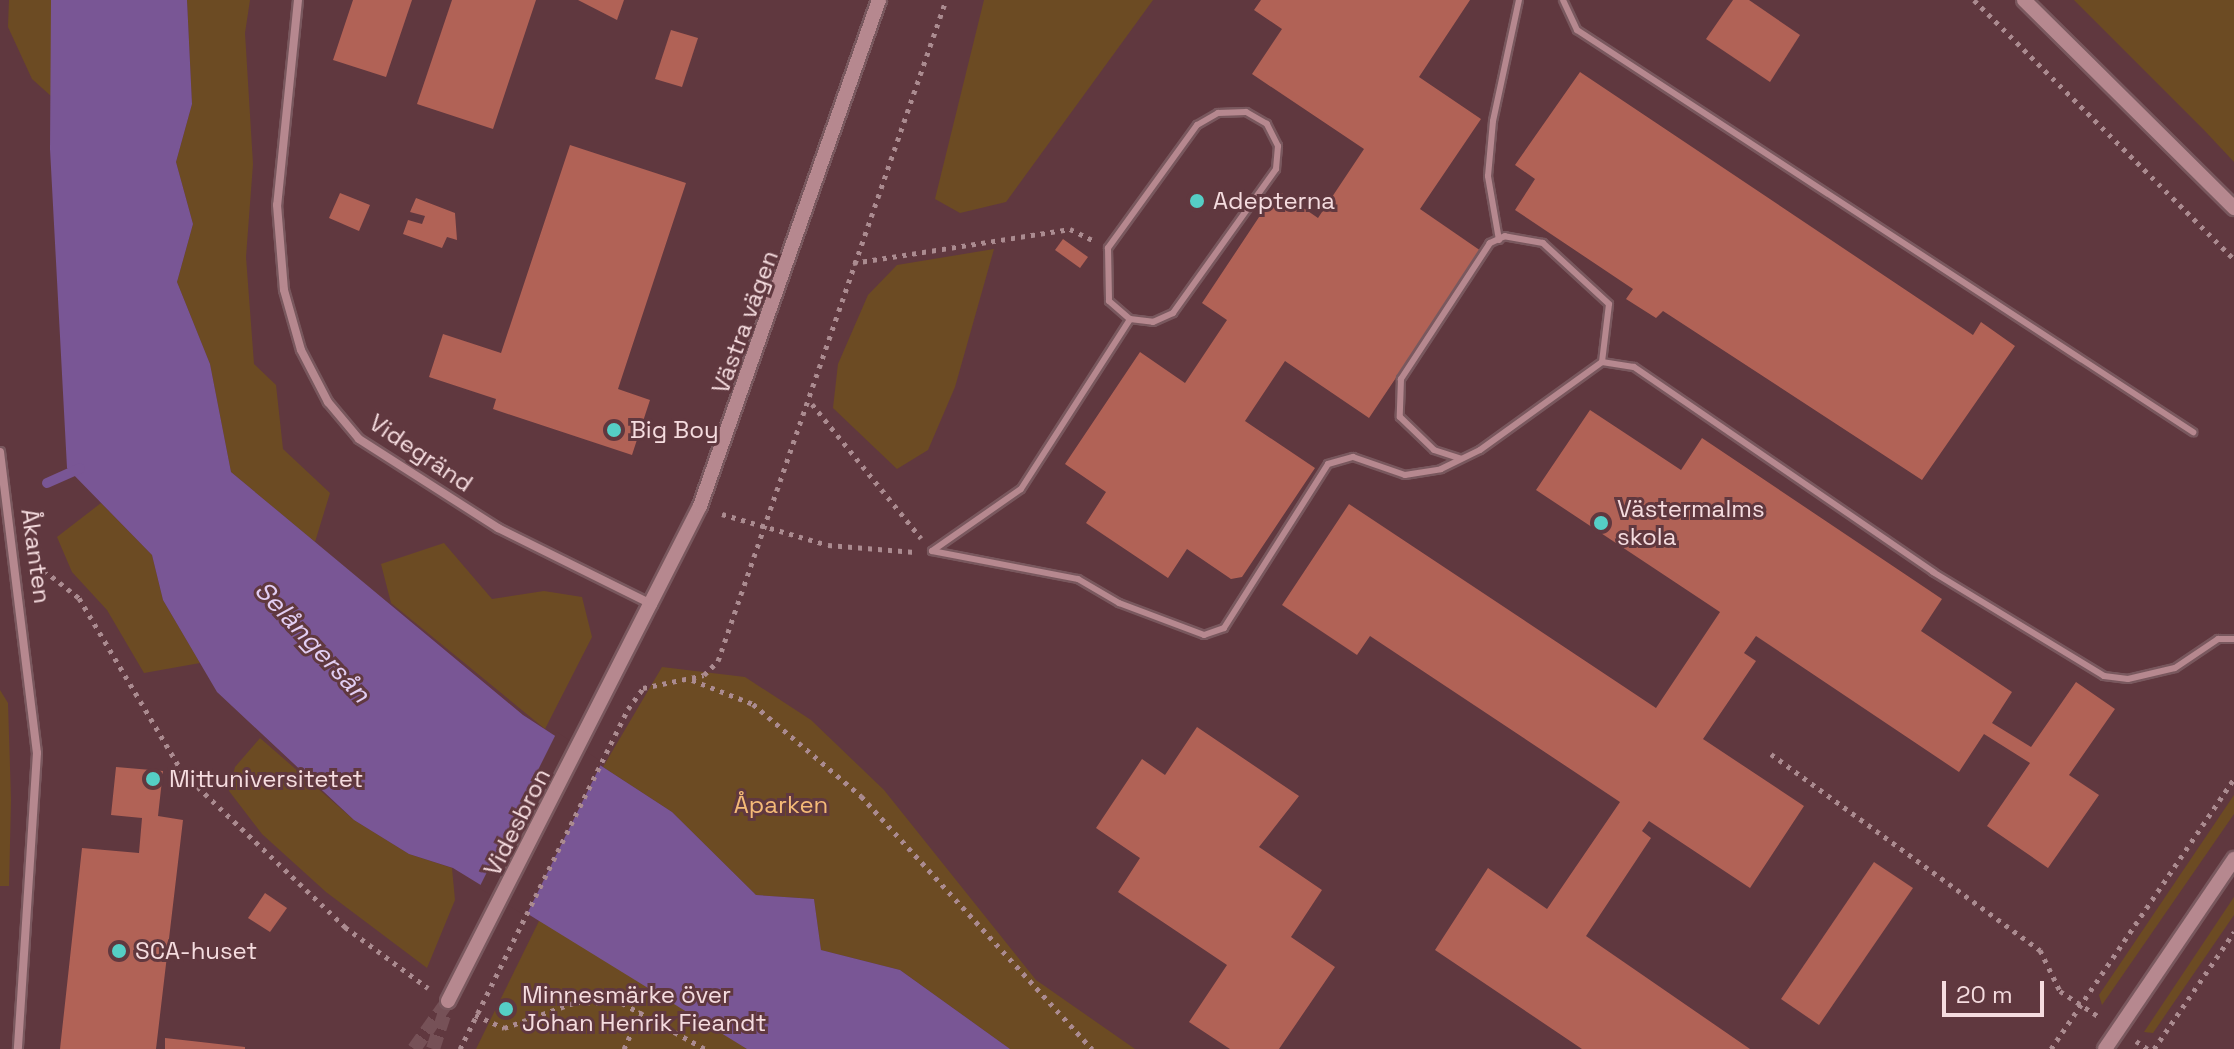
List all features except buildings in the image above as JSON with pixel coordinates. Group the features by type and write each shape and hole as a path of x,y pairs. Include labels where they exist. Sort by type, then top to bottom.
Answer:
{"street":[{"name":"Videgränd","path":"298,0 278,220 284,290 301,350 328,402 359,439 498,528 655,605"},
{"name":"Västra vägen","path":"586,735 655,605 700,506 879,0"},
{"path":"2024,0 2234,208"},
{"name":"Åkanten","path":"0,452 18,553 37,753 18,1049"},
{"name":"Videsbron","path":"448,1001 586,735"},
{"path":"2105,1049 2234,859"}],"lane":[{"path":"1461,459 1416,436 1400,417 1397,397 1401,379 1499,240 1488,176 1493,121 1519,0"},
{"path":"1563,0 1577,30 2193,432"},
{"path":"1246,112 1267,124 1278,146 1276,169 1173,313 1153,322 1130,319 1109,301 1108,248 1197,125 1218,113 1246,112"},
{"path":"932,551 1078,579 1119,603 1204,635 1224,628 1328,464 1353,457 1405,475 1461,459 1602,362 1610,326 1599,287 1543,243 1499,240"},
{"path":"932,551 1021,489 1130,319"},
{"path":"1602,362 1634,367 1933,572 2104,676 2128,679 2175,668 2218,639 2234,639"}],"path":[{"path":"460,1049 609,747 643,688 691,680 718,661 812,404 853,263 946,0"},
{"path":"1974,0 2234,259"},
{"path":"853,263 1070,229 1108,248"},
{"path":"812,404 932,551"},
{"path":"700,506 766,531 828,545 932,551"},
{"path":"18,553 79,598 150,726 224,816 345,927 448,1001 504,1028 576,1002 641,1011 705,1049"},
{"path":"691,680 753,704 861,796 1092,1049"},
{"path":"1771,754 2040,950 2060,991 2073,1000"},
{"path":"2051,1049 2234,779"},
{"path":"2154,1049 2234,932"},
{"path":"624,1049 641,1011"}],"green space":[{"path":"9,0 51,0 51,96 32,79 8,27"},
{"path":"187,0 250,0 245,33 253,164 246,257 254,364 276,385 283,449 330,493 315,542 231,472 210,364 177,282 193,224 176,162 192,104"},
{"path":"984,0 1153,0 1006,202 960,213 935,199"},
{"path":"2074,0 2234,0 2234,162 2204,130"},
{"path":"994,249 955,387 928,450 897,469 833,408 838,364 868,295 897,265"},
{"path":"101,503 152,555 163,600 200,663 144,673 107,610 72,572 57,537"},
{"path":"444,543 492,599 544,591 582,597 592,637 545,729 391,603 381,564"},
{"name":"Åparken","path":"662,667 745,677 811,720 884,790 1036,980 1135,1049 1010,1049 900,970 821,950 814,899 756,895 672,812 603,767"},
{"path":"0,690 8,703 11,800 9,886 0,886"},
{"path":"260,738 354,820 409,854 452,868 455,900 427,968 326,892 262,834 229,791 235,767"},
{"path":"2234,795 2234,814 2102,1005 2099,995"},
{"path":"2234,897 2234,915 2153,1033 2144,1032"},
{"path":"540,919 588,948 747,1049 476,1049"}],"water":[{"name":"Selångersån","path":"51,0 187,0 192,104 176,162 193,224 177,282 210,364 231,472 523,715 672,812 756,895 814,899 821,950 900,970 1010,1049 747,1049 453,868 409,854 354,820 217,692 163,600 152,555 67,468 50,149"}],"pier":[{"path":"557,732 602,762 526,916 479,888"}],"waterway":[{"path":"47,483 80,468"}],"tunnel":[{"path":"414,1049 448,1001"},
{"path":"433,1049 445,1013"}],"place":[{"name":"Adepterna","path":"1197,201"},
{"name":"Big Boy","path":"614,430"},
{"name":"Västermalms skola","path":"1601,523"},
{"name":"Mittuniversitetet","path":"153,779"},
{"name":"SCA-huset","path":"119,951"},
{"name":"Minnesmärke över Johan Henrik Fieandt","path":"506,1009"}]}
